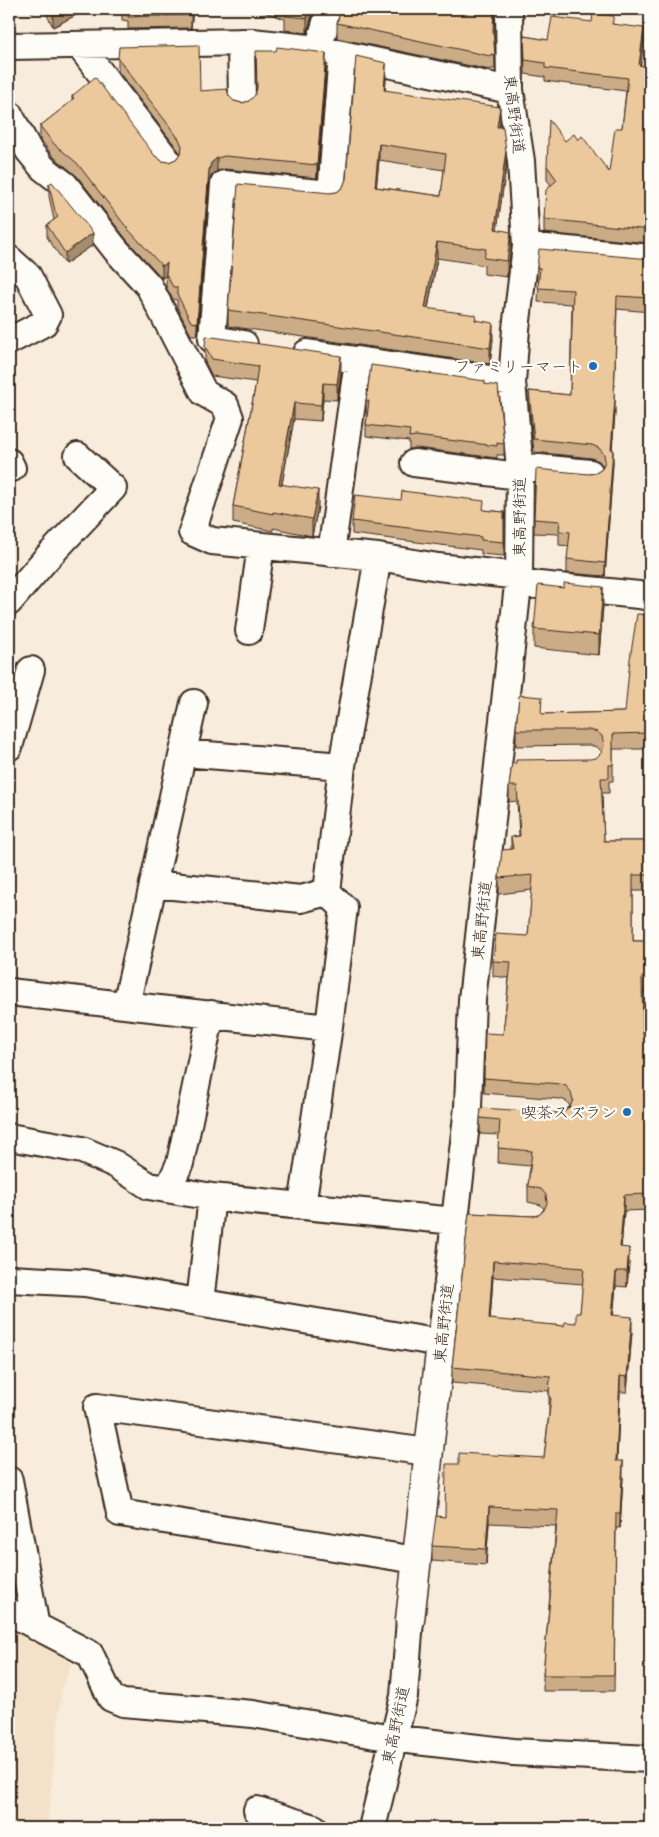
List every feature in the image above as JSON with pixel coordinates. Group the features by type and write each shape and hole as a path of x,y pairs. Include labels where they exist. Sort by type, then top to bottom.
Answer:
{"street":[{"path":"330,9 331,194 224,184 212,339 512,382"},
{"name":"東高野街道","path":"372,1828 404,1696 416,1560 441,1343 462,1216 472,1000 509,761 519,580 519,471 512,382 526,246 521,160 510,90 509,9"},
{"path":"241,42 242,101"},
{"path":"9,46 241,42 330,52 510,90"},
{"path":"80,45 167,160"},
{"path":"9,114 34,156 44,168 65,186 116,250 149,286 204,393 225,405 230,418 192,532 212,541 331,554 378,557 519,580 650,597"},
{"path":"526,246 650,258"},
{"path":"9,259 28,276 48,314 44,322 9,341"},
{"path":"331,554 358,360"},
{"path":"9,602 113,488 78,456"},
{"path":"414,463 519,471 590,473"},
{"path":"249,631 261,546"},
{"path":"327,892 342,766 378,557"},
{"path":"10,735 31,670"},
{"path":"126,1005 194,703"},
{"path":"182,753 342,766"},
{"path":"153,884 301,899 327,892"},
{"path":"302,1206 344,908 327,892"},
{"path":"9,992 328,1028"},
{"path":"168,1189 180,1163 211,1014"},
{"path":"468,1107 495,1109"},
{"path":"9,1137 82,1150 115,1164 149,1186 212,1197 302,1206 462,1216"},
{"path":"200,1302 212,1197"},
{"path":"9,1279 85,1283 441,1343"},
{"path":"416,1560 120,1513 97,1407 428,1452"},
{"path":"9,1480 36,1627"},
{"path":"9,1612 90,1654 111,1698 123,1703 253,1714 394,1738 513,1752 650,1759"},
{"path":"257,1810 314,1828"}],"shaded area":[{"path":"9,1630 24,1634 72,1663 62,1687 47,1828 9,1828"}],"building":[{"path":"50,9 66,9 53,16"},
{"path":"130,9 192,9 191,15 128,17"},
{"path":"287,9 310,9 307,18 285,16"},
{"path":"341,9 494,9 495,55 491,54 490,56 337,23"},
{"path":"593,13 614,16 612,24 644,28 639,65 650,67 650,230 544,219 546,190 557,180 547,166 549,120 565,141 574,134 578,140 582,136 609,172 615,128 622,128 628,78 545,68 545,63 525,60 524,36 548,40 552,17 592,22"},
{"path":"199,45 200,91 227,89 229,96 234,101 242,103 249,101 255,95 257,88 256,51 276,51 277,47 326,53 317,165 225,156 217,158 211,163 197,323 191,322 177,294 177,287 173,287 166,274 167,263 162,266 127,228 77,163 54,144 40,126 68,104 74,98 72,96 95,77 155,156 162,161 169,162 176,159 181,153 182,146 179,139 118,58 119,47"},
{"path":"356,56 386,63 384,90 500,107 497,127 503,127 506,151 495,229 511,232 507,261 484,258 486,249 437,242 425,308 476,315 475,320 493,323 490,348 228,310 238,184 330,193 337,192 343,187 346,179","holes":["379,144 446,154 441,196 375,187"]},
{"path":"52,182 93,233 65,253 47,225 58,217 49,184"},
{"path":"539,249 650,259 650,298 617,296 615,400 611,449 613,449 605,563 567,559 570,532 559,531 560,521 534,519 536,469 589,474 596,473 602,469 605,461 604,454 599,448 592,445 534,439 529,391 570,395 573,290 538,288 540,268 537,267"},
{"path":"206,336 341,356 337,384 323,383 321,405 294,403 279,484 318,490 312,519 233,506 258,366 212,359 205,346"},
{"path":"371,365 485,381 485,384 498,386 504,444 497,443 497,446 416,436 409,437 410,430 366,425 369,401 366,401"},
{"path":"402,491 484,501 483,510 504,512 504,542 481,540 481,537 352,521 355,495 401,500"},
{"path":"564,583 603,587 599,635 534,629 538,585 564,588"},
{"path":"637,614 650,615 650,733 613,734 613,765 609,765 609,778 601,778 604,841 650,841 650,875 633,875 633,941 649,941 649,977 642,977 643,1034 650,1035 650,1093 646,1167 650,1167 649,1194 624,1195 620,1247 629,1248 627,1271 616,1271 612,1315 632,1317 627,1377 620,1376 616,1461 623,1461 620,1513 616,1513 614,1675 543,1675 558,1510 489,1507 486,1549 432,1546 436,1516 445,1517 446,1464 459,1464 459,1453 544,1458 551,1398 549,1397 550,1376 452,1367 469,1213 532,1216 539,1215 547,1203 546,1195 541,1189 528,1186 532,1151 498,1148 500,1120 480,1118 481,1108 557,1113 564,1112 570,1107 573,1100 571,1092 566,1086 560,1084 484,1078 485,1033 503,1034 511,962 493,961 496,934 528,936 533,875 499,878 502,850 513,849 511,837 520,836 517,786 509,786 512,763 516,763 516,760 596,758 602,752 604,745 602,736 597,732 589,730 516,730 519,695 542,697 541,713 543,714 625,712","holes":["493,1261 584,1268 580,1313 576,1313 576,1323 565,1322 564,1326 489,1319"]}],"place":[{"name":"ファミリーマート","path":"593,366"},
{"name":"喫茶スズラン","path":"627,1112"}]}
